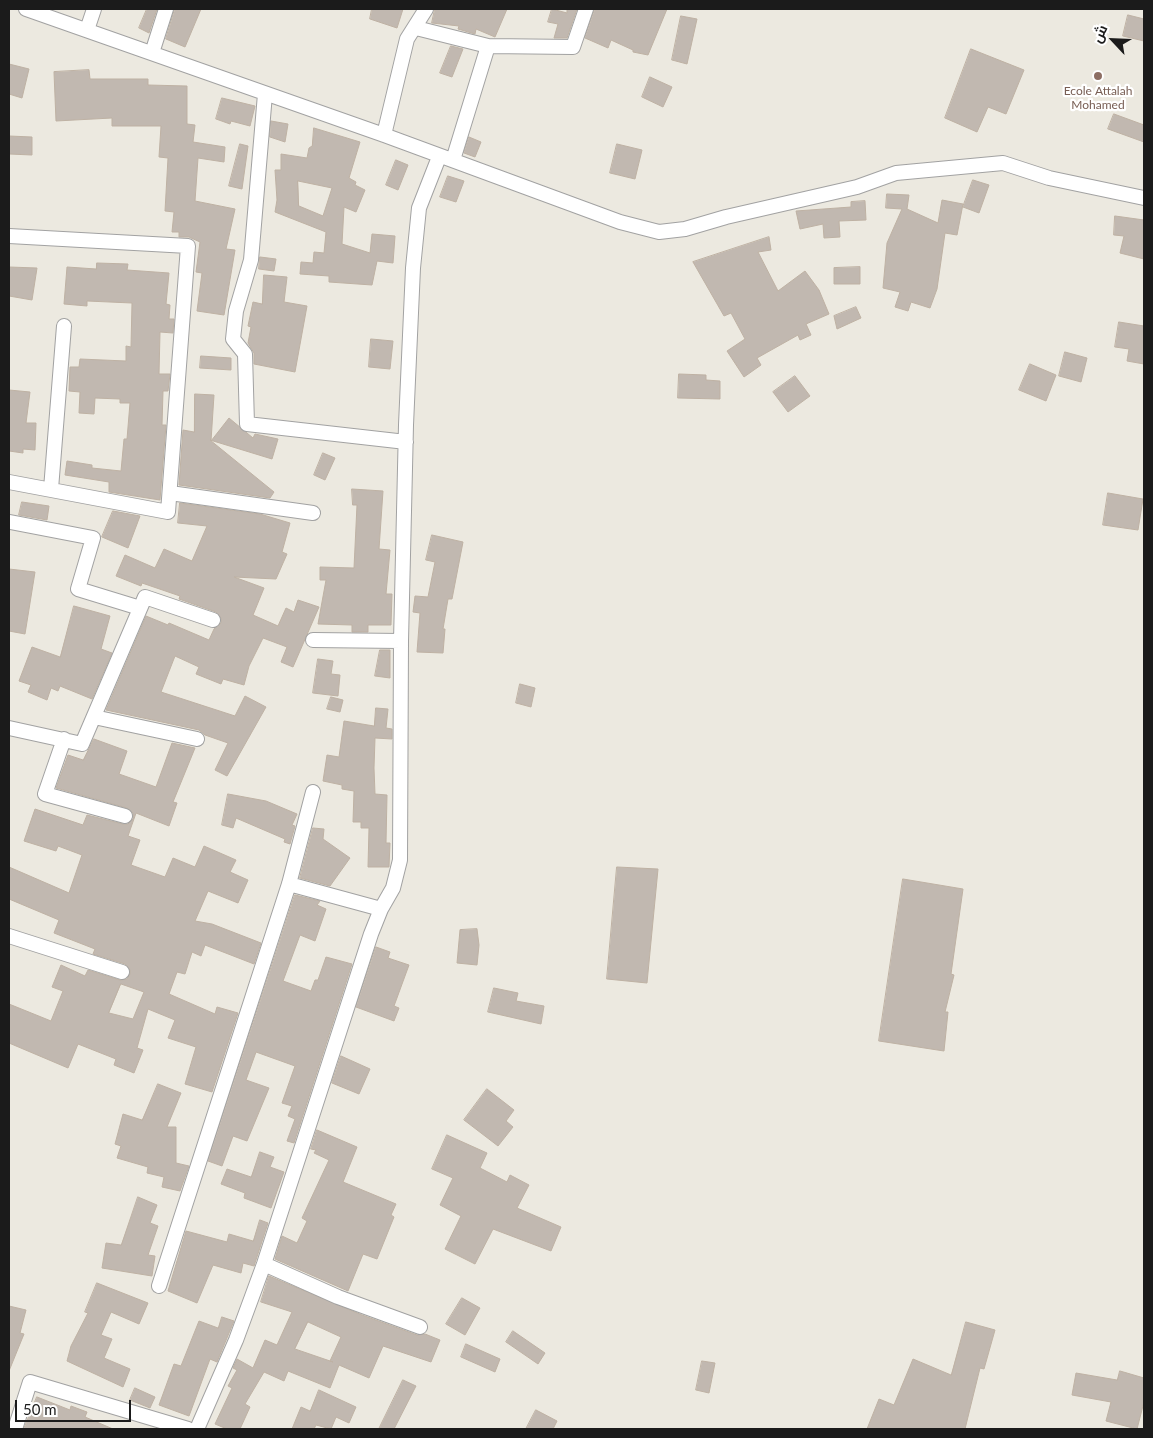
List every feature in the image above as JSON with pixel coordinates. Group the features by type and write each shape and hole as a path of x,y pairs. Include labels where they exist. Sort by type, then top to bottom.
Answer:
{"street":[{"path":"26,9 384,135 620,222 659,232 685,229 726,216 857,187 896,173 1003,163 1049,178 1144,198"},
{"path":"87,30 94,9"},
{"path":"152,53 166,9"},
{"path":"384,135 407,39 416,28 426,9"},
{"path":"416,28 488,46 573,47 586,9"},
{"path":"197,1429 236,1340 264,1264 371,934 381,909 393,888 400,860 401,640 406,442 414,268 419,208 446,158 488,46"},
{"path":"265,94 251,260 236,311 233,339 245,354 247,424 406,442"},
{"path":"9,236 188,246 168,512 9,482"},
{"path":"51,489 64,326"},
{"path":"170,493 313,513"},
{"path":"10,522 93,538 78,589 140,608"},
{"path":"9,728 82,744 145,597 213,620"},
{"path":"313,640 401,640"},
{"path":"94,717 197,739"},
{"path":"64,739 45,794 124,816"},
{"path":"159,1286 289,884 313,792"},
{"path":"289,884 381,909"},
{"path":"9,936 122,972"},
{"path":"264,1264 338,1297 420,1328"},
{"path":"15,1429 30,1382 188,1429"}],"building":[{"path":"147,9 157,9 149,33 139,28"},
{"path":"175,9 201,9 185,47 166,39"},
{"path":"372,9 403,9 397,28 370,19"},
{"path":"435,9 507,9 495,37 476,29 475,34 458,29 459,26 432,23"},
{"path":"552,9 567,13 567,9 577,9 567,38 554,38 558,24 548,22"},
{"path":"595,9 667,9 648,55 633,52 633,50 611,40 608,48 585,38"},
{"path":"1128,15 1144,19 1144,41 1123,36"},
{"path":"681,16 697,19 687,64 672,60"},
{"path":"451,46 463,49 452,77 440,73"},
{"path":"971,49 1024,70 1006,114 988,107 977,132 945,118"},
{"path":"9,64 29,69 22,98 9,94"},
{"path":"89,70 90,79 148,79 148,85 187,86 187,124 195,125 193,142 225,147 224,162 198,158 195,201 235,209 226,249 235,250 224,315 197,311 202,273 196,272 200,242 189,237 179,237 179,232 172,232 174,212 165,211 168,158 159,157 161,126 112,126 112,118 56,121 54,72"},
{"path":"650,77 672,87 663,107 642,97"},
{"path":"222,98 255,106 250,126 231,121 230,124 216,119"},
{"path":"1114,114 1144,125 1144,142 1108,129"},
{"path":"271,121 288,124 285,142 270,137"},
{"path":"314,128 360,142 349,178 356,182 355,185 365,190 356,212 344,207 342,244 370,253 372,234 395,236 393,263 377,261 372,285 329,282 329,276 300,274 301,262 313,263 314,252 324,253 326,232 275,212 277,200 275,170 281,170 281,154 307,158 309,148 312,146","holes":["298,181 332,188 323,216 299,206"]},
{"path":"9,136 32,137 32,155 9,154"},
{"path":"469,137 481,142 475,157 464,153"},
{"path":"240,144 248,146 242,189 229,186"},
{"path":"617,144 642,150 635,179 610,173"},
{"path":"396,160 408,165 398,190 386,185"},
{"path":"448,176 464,181 456,202 440,197"},
{"path":"973,180 989,185 979,213 963,207"},
{"path":"887,194 909,195 907,209 938,223 942,200 963,204 957,235 945,233 937,289 930,308 911,302 908,311 895,307 900,292 883,288 887,243 902,209 886,208"},
{"path":"865,201 866,220 839,221 840,237 824,238 823,224 800,229 796,211 851,207 851,202"},
{"path":"1115,216 1144,220 1144,259 1120,253 1124,236 1114,235"},
{"path":"769,237 771,250 758,252 778,291 805,271 819,290 829,314 806,324 811,335 800,340 798,335 757,358 761,365 744,377 727,351 745,339 731,313 724,316 693,262"},
{"path":"260,257 276,259 274,271 259,269"},
{"path":"97,263 128,264 127,270 169,273 166,304 170,305 169,319 174,319 173,333 160,332 159,374 170,374 168,391 163,391 162,425 166,425 160,500 109,492 109,482 65,475 67,461 92,465 92,468 121,471 124,439 127,439 130,403 120,403 120,399 95,398 94,414 79,413 80,392 69,391 70,367 79,367 80,359 126,361 126,346 131,347 132,303 87,301 87,306 64,304 67,267 96,269"},
{"path":"9,267 37,268 32,300 9,296"},
{"path":"860,267 860,284 834,284 834,268"},
{"path":"264,275 287,277 284,302 307,306 295,372 254,364 254,353 248,343 251,327 248,326 253,302 262,304"},
{"path":"856,307 861,318 837,329 834,316"},
{"path":"1119,322 1144,326 1144,364 1127,361 1129,349 1115,347"},
{"path":"371,339 393,341 390,369 369,367"},
{"path":"1065,352 1087,358 1081,382 1059,376"},
{"path":"201,356 231,358 231,370 200,368"},
{"path":"1030,364 1056,375 1046,401 1019,390"},
{"path":"679,374 706,375 706,380 720,381 720,399 678,398"},
{"path":"795,376 810,396 788,412 773,392"},
{"path":"9,390 30,392 26,423 36,423 35,450 23,449 23,453 9,451"},
{"path":"195,394 214,395 210,440 274,492 270,498 179,485 183,430 194,432"},
{"path":"229,418 253,438 255,434 278,439 272,459 211,440"},
{"path":"323,453 335,458 325,480 314,475"},
{"path":"352,489 383,491 379,549 390,550 386,594 392,594 391,625 368,625 368,632 352,632 352,625 318,624 326,580 320,580 320,567 354,568 357,505 353,505"},
{"path":"1108,493 1143,499 1138,530 1103,525"},
{"path":"22,502 49,506 47,520 19,515"},
{"path":"180,503 260,514 290,523 282,552 287,554 276,579 234,577 264,588 253,615 278,626 286,608 294,612 298,600 319,607 293,667 281,662 287,647 263,638 249,666 244,685 223,679 221,684 196,674 199,667 175,656 161,692 235,716 245,696 266,707 227,776 215,770 228,743 205,735 199,730 106,710 146,616 168,625 169,623 209,640 214,629 221,623 221,618 216,612 179,599 180,596 142,583 141,586 116,576 125,555 155,568 164,549 192,561 207,526 178,523"},
{"path":"113,511 140,516 128,548 102,537"},
{"path":"432,535 463,542 452,599 448,599 443,629 445,629 443,653 417,652 420,613 413,612 415,596 428,597 435,562 426,560"},
{"path":"9,569 35,572 25,634 9,631"},
{"path":"74,606 110,616 101,649 112,653 92,699 60,686 58,691 51,688 47,700 28,692 31,685 19,681 32,647 60,657"},
{"path":"380,650 390,650 390,678 375,676"},
{"path":"318,659 333,661 331,674 340,675 338,696 313,693"},
{"path":"520,684 535,688 531,707 516,703"},
{"path":"331,697 343,700 340,712 327,709"},
{"path":"376,708 388,709 386,728 392,729 392,739 375,738 374,768 375,794 387,795 386,843 390,843 389,867 368,867 369,828 361,828 361,822 353,822 354,791 342,789 342,785 323,781 327,755 339,757 344,721 374,726"},
{"path":"94,739 127,751 119,774 156,787 172,743 195,748 173,802 177,803 169,826 136,813 128,836 140,840 131,865 165,877 173,858 195,867 204,846 236,860 230,872 248,880 238,903 208,891 195,921 212,924 261,943 254,964 205,945 201,956 192,952 185,974 177,972 169,994 215,1014 217,1007 238,1013 212,1092 185,1084 196,1047 168,1038 175,1020 148,1009 137,1048 143,1050 134,1073 114,1065 116,1059 78,1044 68,1068 9,1043 9,1004 51,1021 63,991 52,987 61,965 85,976 88,970 120,980 127,979 130,974 130,970 125,964 93,954 95,949 54,933 59,920 9,899 9,867 69,893 82,855 58,846 56,851 24,841 35,809 83,825 87,815 123,824 128,824 133,819 133,813 127,808 56,788 68,755 83,760","holes":["121,984 144,992 133,1019 109,1013"]},
{"path":"228,794 266,801 297,814 292,825 295,826 290,844 284,842 285,839 236,818 233,828 222,825"},
{"path":"313,828 324,829 323,839 350,858 330,886 300,878"},
{"path":"617,867 658,869 647,983 607,979"},
{"path":"903,879 963,889 951,974 954,975 945,1012 948,1012 944,1051 879,1041"},
{"path":"295,895 320,901 317,905 326,909 315,941 300,935 283,981 311,991 315,980 318,980 326,957 352,964 294,1143 287,1141 295,1119 288,1116 292,1106 282,1103 295,1066 256,1052 246,1080 269,1088 247,1141 233,1136 222,1166 208,1161"},
{"path":"477,929 479,945 477,965 457,963 460,930"},
{"path":"376,947 390,952 388,958 409,965 394,1006 399,1008 394,1021 356,1007"},
{"path":"494,988 518,993 516,1001 544,1006 541,1024 488,1012"},
{"path":"341,1056 370,1069 359,1094 332,1083"},
{"path":"158,1084 181,1093 167,1127 176,1127 176,1163 189,1166 180,1191 162,1187 164,1177 147,1173 148,1167 117,1158 121,1146 115,1144 123,1114 142,1120"},
{"path":"487,1089 514,1110 506,1121 513,1127 498,1146 464,1120"},
{"path":"317,1130 357,1147 343,1182 396,1204 391,1215 394,1217 377,1259 363,1254 348,1291 275,1259 282,1236 297,1243 307,1221 302,1218 329,1160 314,1153 316,1150 311,1149"},
{"path":"447,1135 487,1153 480,1168 507,1182 510,1175 529,1185 517,1208 561,1227 551,1251 493,1229 475,1264 445,1249 461,1216 440,1205 453,1178 432,1169"},
{"path":"260,1152 274,1157 270,1167 284,1172 271,1208 244,1198 245,1193 221,1184 227,1169 251,1177"},
{"path":"138,1197 157,1205 150,1223 158,1226 148,1255 155,1256 152,1276 102,1268 106,1243 121,1245"},
{"path":"260,1220 268,1223 254,1266 243,1263 241,1273 213,1265 197,1303 168,1291 186,1231 227,1242 229,1234 253,1241"},
{"path":"269,1276 362,1315 417,1335 425,1334 440,1340 431,1362 383,1346 369,1378 339,1365 330,1388 288,1371 284,1381 264,1372 245,1404 250,1407 240,1429 227,1429 215,1424 232,1388 228,1386 237,1370 233,1368 237,1359 253,1368 265,1340 277,1345 292,1312 261,1302","holes":["308,1322 341,1337 330,1361 295,1349"]},
{"path":"97,1283 148,1303 139,1324 111,1312 101,1335 112,1339 104,1358 130,1369 123,1387 67,1361 71,1346 88,1313 85,1312"},
{"path":"462,1298 480,1308 465,1335 446,1324"},
{"path":"9,1306 26,1310 20,1333 24,1334 9,1371"},
{"path":"222,1317 234,1321 217,1362 210,1359 189,1416 159,1405 174,1364 181,1366 199,1321 218,1328"},
{"path":"966,1322 995,1330 984,1369 980,1368 965,1429 867,1429 879,1399 894,1405 913,1359 951,1375"},
{"path":"513,1331 545,1353 538,1364 506,1342"},
{"path":"466,1344 500,1359 495,1372 461,1357"},
{"path":"702,1361 715,1363 709,1393 696,1390"},
{"path":"1120,1371 1144,1378 1144,1402 1137,1429 1106,1421 1111,1402 1072,1395 1076,1373 1117,1380"},
{"path":"403,1380 416,1386 394,1429 379,1429"},
{"path":"135,1388 155,1397 150,1408 130,1400"},
{"path":"319,1390 356,1407 349,1423 336,1417 331,1429 316,1425 314,1429 292,1429 301,1407 310,1411"},
{"path":"37,1397 70,1410 71,1406 87,1412 85,1417 113,1429 24,1429"},
{"path":"536,1410 557,1421 553,1429 526,1429"}],"place":[{"name":"Ecole Attalah Mohamed","path":"1098,76"}]}
